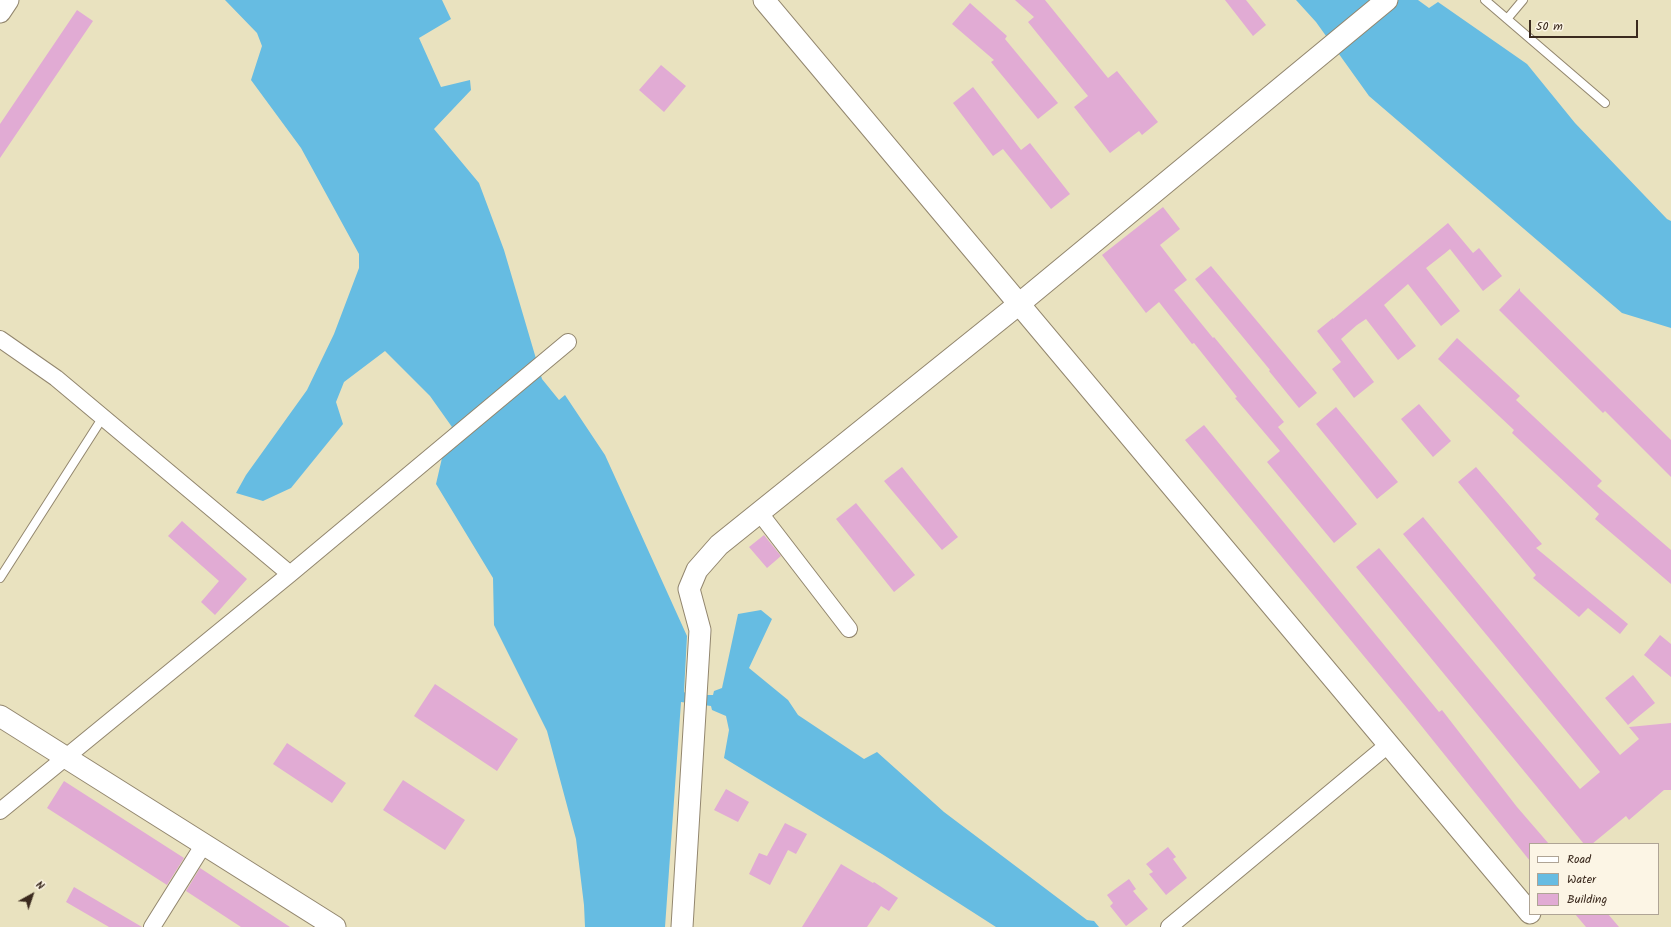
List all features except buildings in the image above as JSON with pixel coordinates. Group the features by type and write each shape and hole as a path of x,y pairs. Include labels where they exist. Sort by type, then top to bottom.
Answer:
{"street":[{"path":"0,12 8,0"},
{"path":"682,927 700,630 689,589 697,570 719,545 1019,304 1387,0"},
{"path":"768,2 1019,304 1529,911"},
{"path":"0,338 56,378 290,574"},
{"path":"0,811 290,574 568,342"},
{"path":"759,512 849,629"},
{"path":"0,716 335,927"},
{"path":"1169,927 1389,744"},
{"path":"152,927 204,844"},
{"path":"1533,915 1542,927"}],"lane":[{"path":"1485,0 1605,103"},
{"path":"1507,19 1523,0"},
{"path":"0,578 103,417"}],"water":[{"path":"225,0 442,0 451,19 419,38 441,87 470,80 471,90 434,129 479,183 504,250 542,379 559,400 565,395 605,455 687,636 684,692 688,695 713,695 714,691 722,688 738,614 761,610 772,619 749,668 788,700 798,715 864,759 877,752 944,812 1087,920 1094,921 1099,927 996,927 882,854 724,758 729,730 726,716 712,710 711,706 681,702 665,927 585,927 584,905 576,839 547,731 494,625 493,578 436,484 442,458 435,445 452,427 430,396 385,351 344,382 336,402 343,424 291,488 263,501 236,493 246,475 307,390 334,334 359,268 359,254 301,148 251,80 262,46 257,33"},
{"path":"1296,0 1418,0 1429,8 1438,2 1527,64 1575,123 1667,219 1671,221 1671,328 1622,313 1369,96 1316,22"}]}
